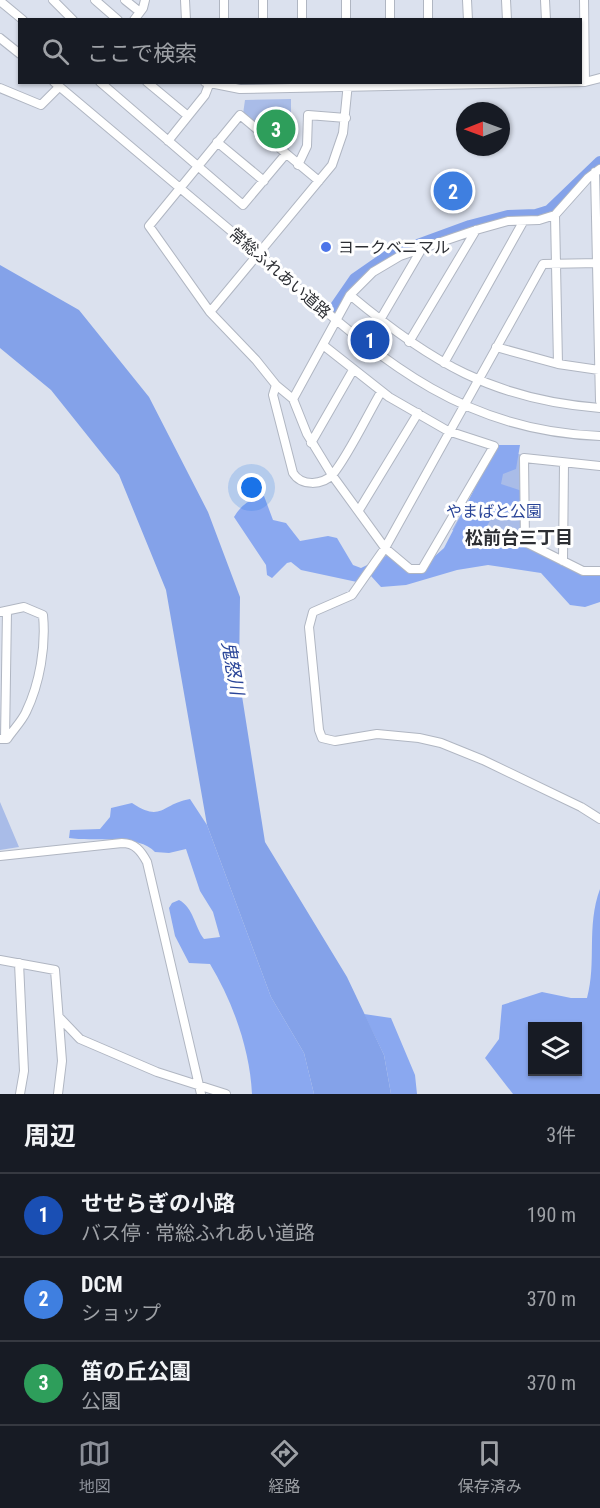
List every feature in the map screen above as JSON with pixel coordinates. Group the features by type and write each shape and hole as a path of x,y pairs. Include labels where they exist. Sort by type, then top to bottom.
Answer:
{"street":[{"path":"53,0 71,18"},
{"path":"95,0 116,18"},
{"path":"125,0 137,16 145,0"},
{"path":"185,0 186,18"},
{"path":"224,0 224,18"},
{"path":"263,0 263,18"},
{"path":"302,0 302,18"},
{"path":"346,0 346,18"},
{"path":"390,0 390,18"},
{"path":"428,0 428,18"},
{"path":"467,0 468,18"},
{"path":"506,0 507,18"},
{"path":"545,0 546,18"},
{"path":"584,0 585,82"},
{"path":"0,1 21,18"},
{"path":"0,38 18,52"},
{"path":"582,82 600,78"},
{"path":"101,84 243,205 285,155"},
{"path":"149,84 188,116"},
{"path":"168,141 205,96 208,84"},
{"path":"213,84 240,89 264,86 508,84"},
{"path":"0,88 41,105 56,85"},
{"name":"常総ふれあい道路","path":"56,85 336,321 403,373 462,405 532,428 600,436"},
{"path":"210,312 319,181 337,152 346,118 348,85"},
{"path":"298,165 307,146 308,115 346,118"},
{"path":"319,181 240,116 149,226 210,312 256,360 276,386 293,399 311,443 385,548 410,569 422,569 494,446 448,431 381,392 323,345"},
{"path":"217,142 264,181"},
{"path":"293,399 350,295 373,272 400,256 476,230 508,221 523,222 555,215 598,170"},
{"path":"598,170 600,401"},
{"path":"555,215 558,364"},
{"path":"444,363 523,222"},
{"path":"409,342 476,230"},
{"path":"380,320 421,249"},
{"path":"599,263 543,264 462,405 385,548 352,595 320,607 310,618 309,630 321,736 335,741 377,734 419,738 441,743 571,802 600,819"},
{"path":"350,295 409,342 477,382 533,399 566,406 600,408"},
{"path":"496,347 558,364 599,370"},
{"path":"311,443 353,370"},
{"path":"276,386 273,395 293,473 298,481 308,484 332,475 381,392"},
{"path":"359,510 418,413"},
{"path":"600,465 524,458 525,542 583,571 600,571"},
{"path":"563,561 564,463"},
{"path":"24,608 43,615 45,633 42,659 26,712 2,739 4,612 24,608"},
{"path":"0,856 122,843 130,843 140,851 147,862 200,1090"},
{"path":"0,960 55,970 62,1061 58,1094"},
{"path":"20,963 24,1071 20,1094"},
{"path":"58,1017 80,1039 200,1090 226,1094"}],"green space":[{"path":"291,99 291,144 287,152 243,114 245,100"},
{"path":"497,445 520,445 516,469 503,474 501,484 522,491 520,512 495,512 487,526 491,532 520,532 527,547 600,574 600,602 585,607 570,605 541,573 488,565 457,570 406,585 381,587 371,576 357,582 301,570 291,562 287,563 272,578 267,575 266,565 234,517 247,503 264,496 273,520 286,523 300,541 328,536 337,538 353,565 361,568 388,555 404,569 416,573 444,548"},
{"name":"やまばと公園","path":"498,448 522,455 522,545 452,530"},
{"path":"190,799 207,825 271,997 304,1053 314,1094 252,1094 244,1044 226,994 210,964 189,963 175,936 169,908 172,903 179,900 191,912 204,939 220,937 213,912 200,891 186,849 169,853 155,852 148,846 127,841 69,838 70,830 100,829 110,817 111,808 132,803 150,812 156,812"},
{"path":"0,802 19,847 0,850"},
{"path":"600,889 600,1094 513,1094 485,1058 499,1039 502,1005 542,992 571,998 587,998 590,985 593,917"},
{"path":"364,1014 391,1018 415,1075 417,1094 391,1094 384,1055"}],"water":[{"name":"鬼怒川","path":"0,265 79,310 149,397 208,512 240,597 239,677 265,842 347,977 384,1055 391,1094 314,1094 304,1053 271,997 207,825 166,590 119,475 51,390 0,348"}],"waterway":[{"path":"335,308 355,279 388,256 470,226 508,216 536,215 549,211 600,162"}],"place":[{"name":"笛の丘公園","path":"276,129"},
{"name":"DCM","path":"453,191"},
{"name":"ヨークベニマル","path":"326,247"},
{"name":"せせらぎの小路","path":"370,340"}],"district":[{"name":"松前台三丁目","path":"519,537"}]}
